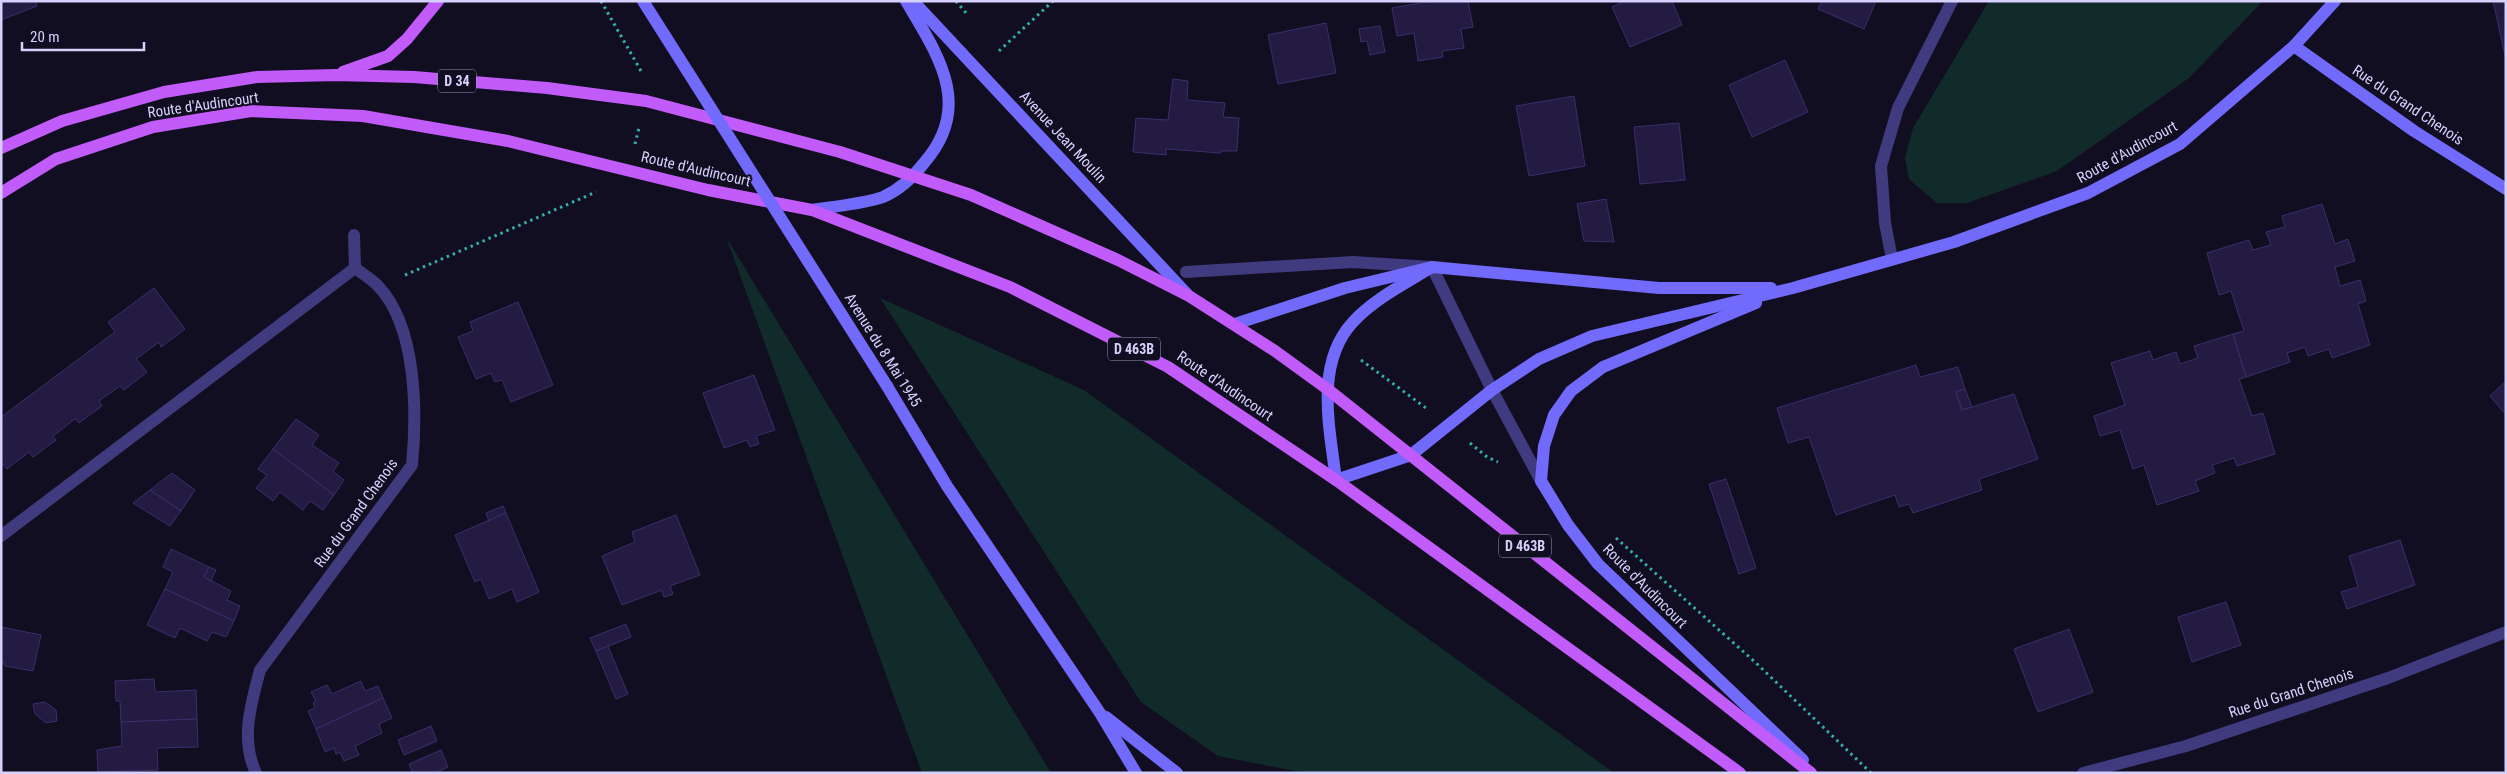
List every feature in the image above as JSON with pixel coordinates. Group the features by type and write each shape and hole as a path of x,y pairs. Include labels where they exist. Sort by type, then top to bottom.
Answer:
{"main road":[{"path":"336,75 388,56 407,39 438,1"},
{"name":"Avenue du 8 Mai 1945","path":"643,1 887,386 947,486 1100,713 1136,773"},
{"path":"812,210 883,197 913,176 932,154 949,116 948,86 940,58 906,1"},
{"name":"Avenue Jean Moulin","path":"913,1 1189,296"},
{"name":"Route d'Audincourt","path":"1336,480 1411,455 1450,426 1492,390 1539,359 1592,336 1793,288 1892,260 1994,229 2088,193 2180,144 2294,46 2335,1"},
{"name":"Rue du Grand Chenois","path":"2294,46 2414,131 2506,189"},
{"name":"Route d'Audincourt","path":"1,148 62,121 164,92 258,77 336,75 414,77 538,87 646,101 840,152 980,199 1118,260 1189,296 1275,350 1411,455 1811,773"},
{"name":"Route d'Audincourt","path":"1,193 56,159 153,127 251,112 363,116 508,141 708,190 812,210 1010,286 1168,367 1336,480 1740,773"},
{"path":"1336,480 1326,388 1338,343 1353,322 1375,303 1432,267"},
{"name":"Route d'Audincourt","path":"1235,324 1345,288 1432,267 1659,288 1793,288"},
{"name":"Route d'Audincourt","path":"1793,288 1603,366 1571,391 1554,415 1544,446 1541,481 1568,525 1598,564 1816,773"},
{"name":"Avenue du 8 Mai 1945","path":"1100,713 1177,773"}],"street":[{"path":"1892,260 1885,224 1881,166 1898,108 1952,1"},
{"path":"1,536 355,268 354,235"},
{"path":"1186,272 1353,262 1432,267 1492,390 1541,481"},
{"name":"Rue du Grand Chenois","path":"256,773 251,762 247,737 251,705 260,670 412,465 415,430 412,366 395,310 379,287 355,268"},
{"name":"Rue du Grand Chenois","path":"2083,773 2186,746 2388,678 2506,632"}],"path":[{"path":"601,1 626,42"},
{"path":"998,51 1053,1"},
{"path":"379,287 594,193 629,170 646,101"},
{"path":"1338,343 1450,426"},
{"path":"1615,537 1755,662 1870,773"}],"green space":[{"path":"1989,1 2263,1 2189,78 2057,171 1967,203 1937,203 1909,179 1905,157 1913,128"},
{"path":"726,237 1051,773 922,773"},
{"path":"880,298 1084,390 1614,773 1306,773 1218,756 1141,702"}],"building":[{"path":"1,1 35,1 37,6 1,20"},
{"path":"1432,1 1468,1 1473,27 1461,29 1464,48 1442,51 1443,57 1418,61 1414,33 1397,36 1392,8"},
{"path":"1625,1 1672,1 1682,25 1630,47 1612,7"},
{"path":"1822,1 1876,1 1864,29 1818,9"},
{"path":"2493,1 2506,1 2506,60"},
{"path":"1326,23 1336,73 1278,84 1268,35"},
{"path":"1380,26 1385,52 1370,55 1367,41 1361,42 1359,29"},
{"path":"1785,60 1808,112 1752,137 1729,85"},
{"path":"1173,79 1188,81 1187,100 1225,103 1223,117 1239,118 1237,151 1221,151 1221,153 1166,149 1166,155 1133,152 1136,118 1168,120"},
{"path":"1574,96 1585,166 1529,176 1516,106"},
{"path":"1679,123 1685,180 1640,184 1634,127"},
{"path":"1606,199 1614,242 1584,241 1577,204"},
{"path":"2322,204 2335,244 2348,239 2355,261 2335,267 2340,286 2360,280 2366,301 2358,304 2370,345 2332,358 2329,349 2308,356 2305,347 2287,353 2290,362 2246,377 2233,334 2244,331 2231,291 2219,295 2207,253 2249,240 2253,250 2271,245 2266,232 2285,227 2282,216"},
{"path":"154,288 185,329 161,347 159,342 136,359 147,372 124,390 120,386 99,401 102,406 79,423 75,419 53,436 56,440 33,457 29,452 7,469 1,462 1,417 115,332 108,322"},
{"path":"518,302 553,385 511,402 502,380 495,382 491,373 476,379 458,337 473,331 470,322"},
{"path":"2233,334 2246,377 2239,379 2252,416 2263,413 2275,454 2237,466 2234,458 2212,465 2215,473 2195,481 2199,491 2157,505 2144,465 2133,469 2120,430 2100,436 2094,416 2125,405 2111,363 2150,351 2153,360 2176,352 2180,364 2198,358 2194,346"},
{"path":"1916,365 1920,377 1958,367 1965,389 1956,392 1962,410 2014,394 2038,459 1979,479 1982,490 1913,513 1909,504 1899,507 1895,495 1836,515 1809,437 1788,443 1777,408"},
{"path":"754,375 775,430 756,436 759,444 750,447 747,440 724,448 703,393"},
{"path":"2506,381 2506,415 2490,396"},
{"path":"1965,389 1972,407 1962,410 1956,392"},
{"path":"296,419 319,435 312,445 339,463 333,471 344,480 334,495 273,449"},
{"path":"273,449 334,495 323,510 310,501 303,510 280,492 273,501 256,488 267,475 258,469"},
{"path":"172,473 195,490 181,511 150,490"},
{"path":"1726,479 1756,568 1739,574 1709,484"},
{"path":"150,490 181,511 170,526 133,503"},
{"path":"503,506 506,513 489,521 486,513"},
{"path":"506,513 539,592 517,602 512,589 489,599 481,579 475,582 455,535"},
{"path":"676,515 700,575 670,586 673,594 664,597 662,590 622,605 602,556 635,542 632,532"},
{"path":"2400,540 2415,585 2347,609 2341,592 2358,587 2349,556"},
{"path":"171,549 209,567 204,577 231,591 227,600 240,606 234,621 165,589 173,572 163,567"},
{"path":"209,567 216,570 211,581 204,577"},
{"path":"165,589 234,621 226,637 212,632 207,641 180,628 175,638 147,625"},
{"path":"2226,602 2241,645 2192,662 2178,617"},
{"path":"626,624 631,637 596,651 590,638"},
{"path":"1,627 41,635 33,671 5,666 1,659"},
{"path":"2069,629 2093,692 2038,712 2014,649"},
{"path":"608,646 628,694 616,699 596,651"},
{"path":"154,679 155,692 196,690 197,719 121,722 120,701 116,701 115,681"},
{"path":"361,681 365,691 378,686 383,698 316,729 308,711 315,708 313,703 316,701 311,692 327,685 332,694"},
{"path":"383,698 392,718 379,724 382,733 355,746 359,755 344,761 340,752 336,754 334,748 325,752 316,729"},
{"path":"45,702 56,710 57,721 46,723 35,714 33,704"},
{"path":"197,719 198,747 157,748 158,770 98,772 97,750 122,746 121,722"},
{"path":"431,726 437,741 404,755 398,740"},
{"path":"441,750 448,767 435,773 413,773 409,764"}]}
